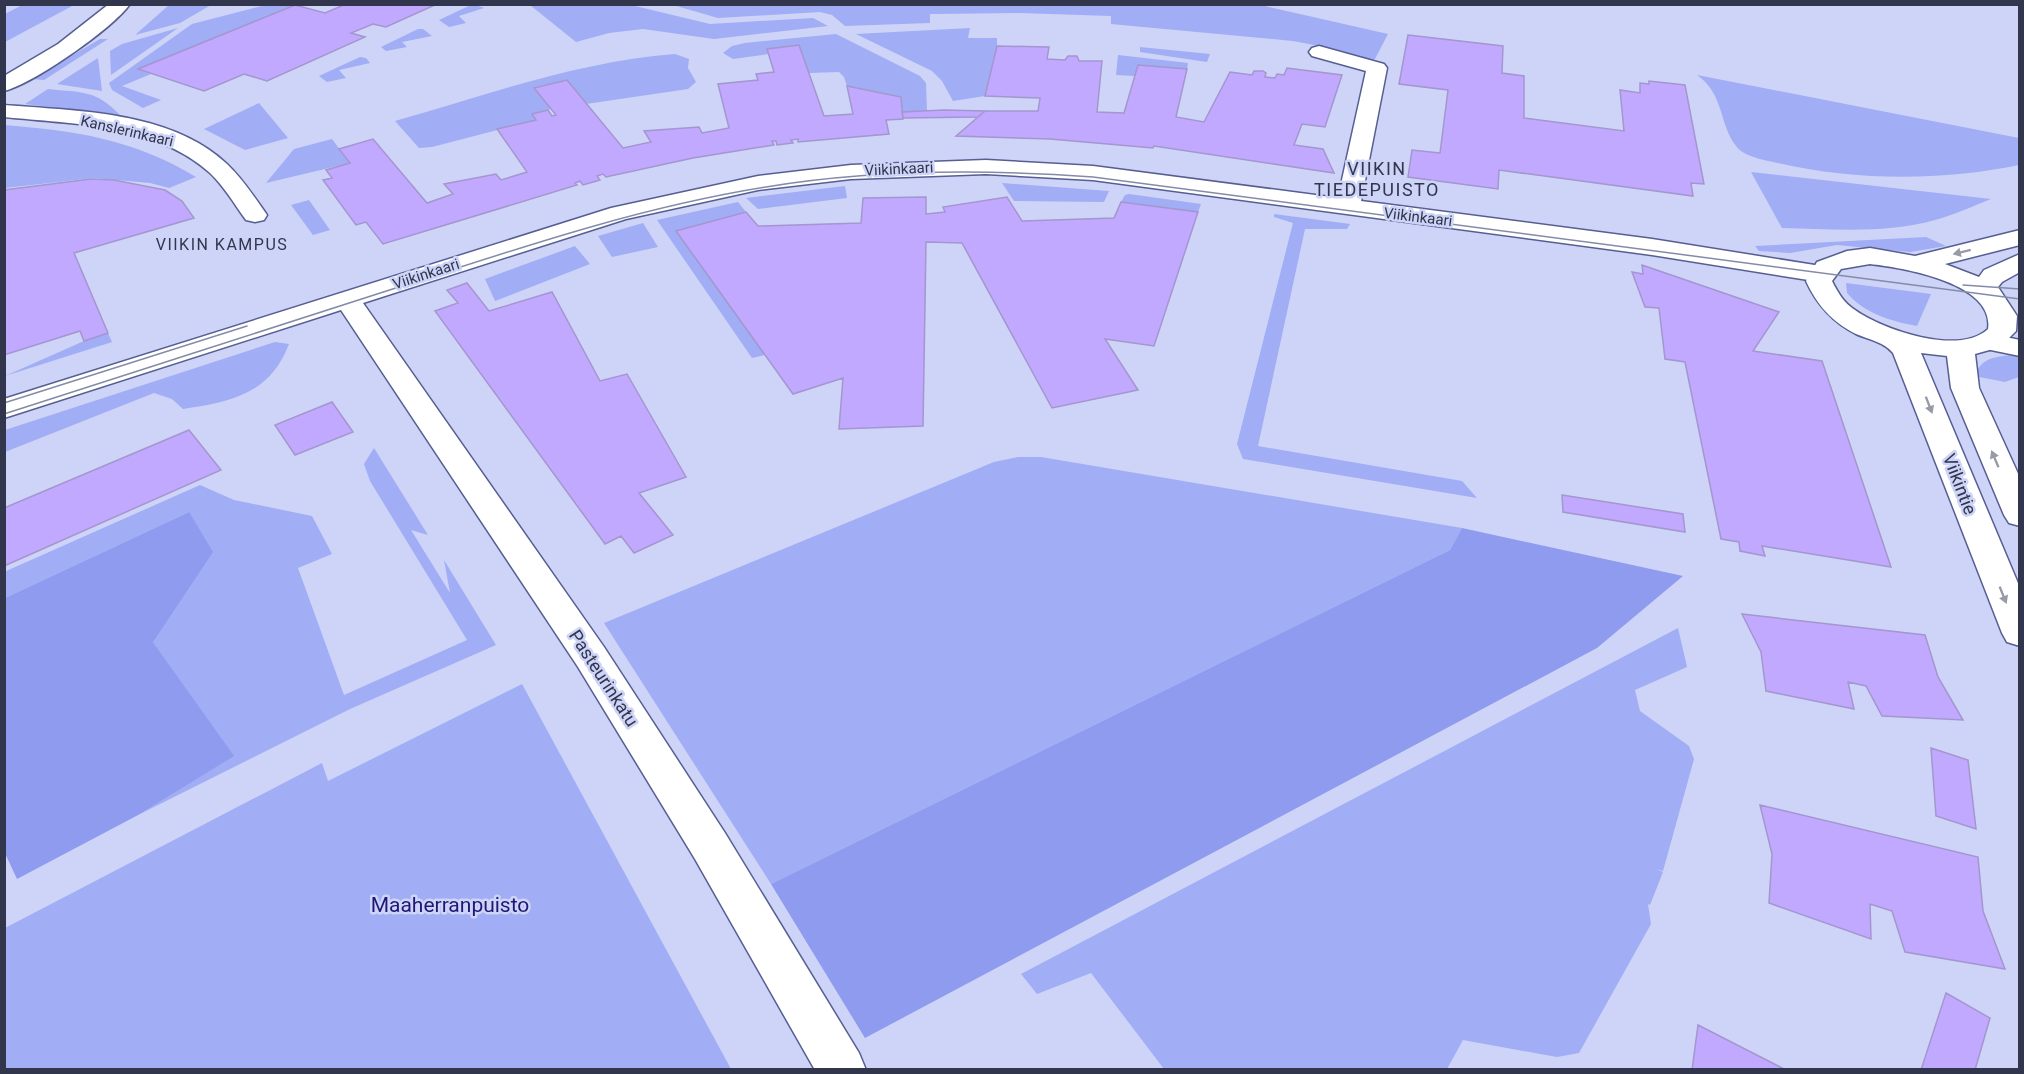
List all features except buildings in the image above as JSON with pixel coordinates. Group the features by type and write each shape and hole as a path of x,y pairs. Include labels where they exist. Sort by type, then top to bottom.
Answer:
{"street":[{"path":"4,69 114,4"},
{"path":"4,85 60,54 95,28 120,4"},
{"path":"1319,51 1377,68 1348,208"},
{"name":"Kanslerinkaari","path":"4,111 100,122 165,137 185,145 219,169 255,215"},
{"name":"Viikinkaari","path":"4,409 573,226 664,201 758,183 851,172 939,167 1061,170 1664,248 1821,274"},
{"path":"1918,263 2015,234"},
{"path":"2004,312 1956,277 1918,263 1893,258 1848,258 1833,263 1821,274 1821,289 1829,302 1868,329 1929,347 1960,348 1991,342 2019,348"},
{"path":"1991,342 2002,331 2004,312 1985,287 1993,276 2019,262"},
{"name":"Pasteurinkatu","path":"346,299 591,657 710,846 842,1070"},
{"name":"Viikintie","path":"1896,339 1906,351 1920,381 2019,633"},
{"path":"1960,348 1965,388 2019,515"}],"green space":[{"path":"24,4 74,5 5,42 5,14"},
{"path":"473,4 484,8 459,16 466,23 449,27 439,20"},
{"path":"1256,4 1388,34 1375,59 1369,61 1325,47 1293,41 1111,24 1111,16 1020,13 930,14 930,23 845,26 832,15 820,12 718,18 673,5"},
{"path":"169,5 211,5 180,23 135,35"},
{"path":"266,5 295,5 139,69 151,74 122,86 161,100 143,108 112,90 109,83 192,24"},
{"path":"530,5 631,5 710,24 813,18 828,26 714,39 643,29 609,33 576,42"},
{"path":"178,28 111,75 110,51 122,44"},
{"path":"970,28 968,38 997,38 997,46 985,96 953,101 942,81 932,71 856,34"},
{"path":"418,29 423,29 432,36 402,42 407,47 386,51 381,47"},
{"path":"836,34 920,76 926,83 927,111 902,112 901,97 847,86 844,77 839,72 809,73 799,45 767,49 769,54 733,59 723,53 732,46 745,43"},
{"path":"100,39 108,39 44,80 32,79"},
{"path":"1140,47 1210,54 1207,62 1140,52"},
{"path":"675,54 689,59 688,68 696,82 688,89 586,104 567,80 535,87 551,109 533,114 536,120 432,147 419,148 395,121 569,71"},
{"path":"1118,55 1188,63 1187,69 1138,66 1135,76 1116,75"},
{"path":"360,57 366,58 370,63 339,70 346,78 327,82 319,76"},
{"path":"98,58 102,91 57,84"},
{"path":"1697,75 2019,138 2019,165 1960,174 1898,177 1837,173 1761,159 1744,153 1736,146 1726,128 1717,100 1706,83"},
{"path":"48,89 88,94 104,101 121,116 25,104"},
{"path":"259,103 288,138 245,150 204,129"},
{"path":"5,125 56,130 127,145 173,164 196,177 169,188 150,183 94,178 5,188"},
{"path":"332,139 350,163 266,183 294,149"},
{"path":"1751,172 1991,199 1942,218 1897,227 1858,230 1782,228"},
{"path":"1002,183 1109,191 1104,202 1014,201"},
{"path":"845,186 847,198 758,209 746,198"},
{"path":"1125,195 1201,204 1198,212 1121,202"},
{"path":"309,200 330,230 313,235 291,205"},
{"path":"738,202 746,212 676,231 765,355 752,358 657,220"},
{"path":"1274,214 1350,224 1347,229 1305,229 1258,446 1462,481 1477,498 1243,459 1237,444 1293,223 1274,217"},
{"path":"643,223 658,247 612,257 598,236"},
{"path":"1926,237 1946,246 1910,252 1837,245 1790,253 1759,251 1755,246"},
{"path":"575,246 590,264 495,301 485,279"},
{"path":"1846,283 1931,294 1917,326 1888,319 1870,311 1847,293"},
{"path":"108,333 112,342 5,376 84,341"},
{"path":"275,342 289,344 281,361 260,385 233,399 183,409 172,399 154,393 5,452 5,430"},
{"path":"2019,355 2019,377 2005,382 1974,376 1985,362"},
{"path":"374,448 428,535 411,530 450,593 444,560 496,645 350,709 140,814 233,756 153,642 189,512 5,598 4,572 200,485 234,500 312,516 332,554 298,568 344,695 467,640 370,481 364,464"},
{"path":"1018,457 1041,457 1462,528 1450,550 771,884 604,623 994,462"},
{"path":"1678,628 1687,667 1635,690 1640,711 1689,746 1694,759 1663,871 1656,869 1663,872 1650,905 1648,904 1651,924 1579,1053 1557,1057 1463,1040 1447,1069 1164,1069 1091,973 1037,994 1021,974"},
{"name":"Maaherranpuisto","path":"522,684 731,1069 5,1069 5,928 322,763 328,781"}],"shaded area":[{"path":"189,512 213,552 153,642 234,756 140,814 17,879 4,851 5,598"},
{"path":"1462,528 1683,576 1597,648 865,1038 771,884 1450,550"}],"tram line":[{"path":"4,414 582,229 719,195 807,181 889,174 970,172 1093,177 2020,299"},
{"path":"1963,285 2020,289"},
{"path":"4,403 247,326"}],"district":[{"name":"VIIKIN TIEDEPUISTO","path":"1377,178"},
{"name":"VIIKIN KAMPUS","path":"222,244"}]}
